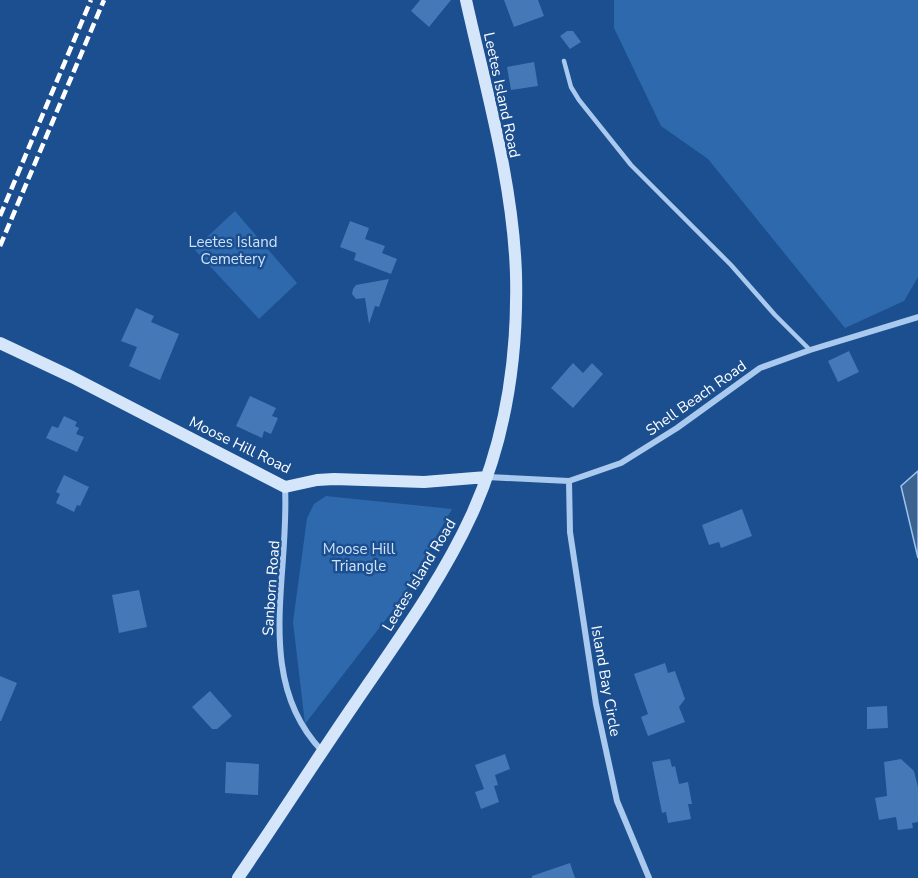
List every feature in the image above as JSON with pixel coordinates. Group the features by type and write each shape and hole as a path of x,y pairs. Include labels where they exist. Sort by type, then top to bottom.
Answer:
{"main road":[{"name":"Leetes Island Road","path":"238,878 413,618 453,552 473,513 500,438 513,364 516,273 506,184 466,0"},
{"name":"Moose Hill Road","path":"0,343 72,377 285,487 334,479 424,482 487,477"}],"street":[{"name":"Shell Beach Road","path":"487,477 569,481 621,463 677,428 760,368 918,316"},
{"name":"Island Bay Circle","path":"569,481 570,532 596,704 618,801 649,878"},
{"name":"Sanborn Road","path":"285,487 286,536 279,614 280,656 286,686 296,713 310,739 323,752"}],"lane":[{"path":"564,61 572,87 579,100 631,165 731,265 775,315 810,350"}],"green space":[{"path":"614,0 918,0 918,277 904,301 845,328 708,159 661,126 614,28"},
{"name":"Leetes Island Cemetery","path":"235,211 297,283 259,319 194,249"},
{"name":"Moose Hill Triangle","path":"326,496 452,509 397,605 305,724 293,622 307,518 314,504"}],"shaded area":[{"path":"918,471 918,558 901,486"}],"building":[{"path":"420,0 451,0 429,27 411,11"},
{"path":"504,0 538,0 544,16 514,27"},
{"path":"567,31 573,31 581,42 570,49 560,36"},
{"path":"534,62 538,86 511,90 507,67"},
{"path":"350,221 369,228 365,239 385,246 382,253 397,259 391,274 354,260 356,253 340,247"},
{"path":"389,279 379,307 375,306 369,324 365,298 356,299 352,294 353,289 356,285"},
{"path":"136,308 154,316 151,322 179,334 160,380 129,366 137,347 121,341"},
{"path":"849,351 859,372 838,382 828,361"},
{"path":"573,363 583,373 592,363 603,374 573,408 551,388"},
{"path":"250,396 276,408 272,416 278,418 271,434 264,431 262,438 236,426"},
{"path":"64,416 77,422 75,426 79,428 76,434 84,437 77,452 46,438 52,426 58,428"},
{"path":"64,475 89,487 80,506 77,505 74,512 56,503 60,494 56,492"},
{"path":"742,509 752,536 721,548 719,542 709,545 702,525"},
{"path":"139,590 147,627 119,633 112,595"},
{"path":"665,663 668,673 675,671 685,699 679,707 685,722 648,736 641,717 648,714 634,674"},
{"path":"0,676 17,683 1,721 0,721"},
{"path":"210,691 232,716 217,729 212,729 192,707"},
{"path":"887,706 888,728 867,729 867,707"},
{"path":"505,754 510,769 495,775 498,785 494,786 499,802 481,809 475,792 484,789 475,765"},
{"path":"670,759 672,767 675,766 679,784 688,782 692,804 688,804 691,819 668,823 666,812 662,813 652,762"},
{"path":"901,759 914,771 918,787 918,822 912,823 913,828 898,830 896,817 879,820 875,798 887,796 884,762"},
{"path":"226,762 259,764 258,795 225,793"},
{"path":"570,863 575,878 532,878 532,876"}],"railway":[{"path":"0,216 91,0"},
{"path":"0,246 104,0"}]}
